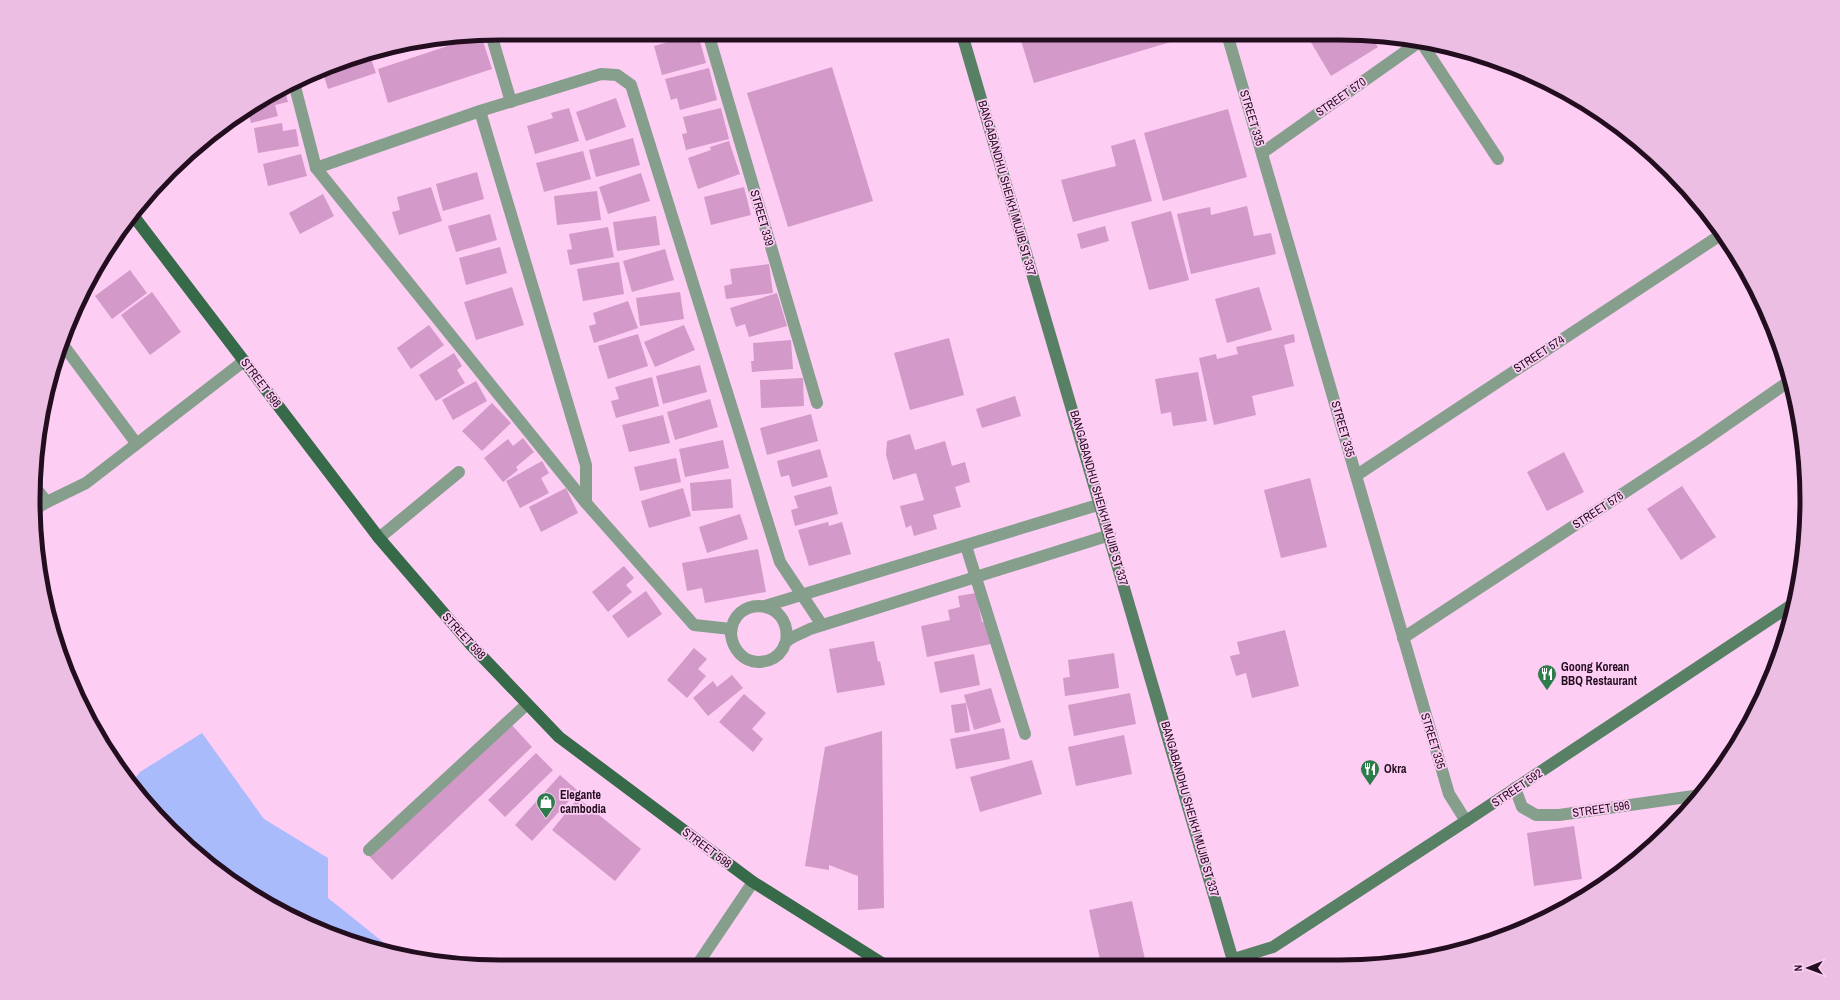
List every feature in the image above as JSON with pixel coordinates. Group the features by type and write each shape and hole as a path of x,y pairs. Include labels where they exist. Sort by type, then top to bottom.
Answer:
{"main road":[{"name":"STREET 598","path":"136,219 379,538 472,646 558,736 753,882 877,960"}],"street":[{"path":"493,40 511,102"},
{"name":"STREET 339","path":"710,40 817,403"},
{"name":"BANGABANDHU SHEIKH MUJIB ST 337","path":"964,40 1233,960"},
{"name":"STREET 335","path":"1229,40 1449,794 1466,821"},
{"name":"STREET 570","path":"1262,152 1414,46"},
{"path":"1424,48 1498,159"},
{"path":"316,168 480,111 601,74 617,75 631,85 780,562 822,625"},
{"path":"295,88 316,168 586,503 694,625 731,629"},
{"path":"480,111 586,465 586,503"},
{"name":"STREET 574","path":"1357,475 1717,237"},
{"path":"66,347 136,443"},
{"path":"40,506 86,483 244,361"},
{"name":"STREET 576","path":"1403,638 1703,441 1785,384"},
{"path":"379,538 459,472"},
{"path":"40,494 47,502"},
{"path":"764,606 778,613 783,619 786,626 786,642 782,650 775,657 767,661 758,662 748,660 740,655 735,648 731,629 737,617 747,608 764,606 803,596 1101,504"},
{"path":"786,642 810,629 822,625 1110,536"},
{"path":"966,546 1025,734"},
{"name":"STREET 592","path":"1239,960 1273,946 1466,821 1787,608"},
{"path":"369,850 527,704"},
{"name":"STREET 596","path":"1515,788 1522,807 1536,814 1559,815 1692,796"},
{"path":"700,960 753,882"}],"water":[{"path":"202,733 264,819 328,858 328,898 387,946 352,936 324,925 297,913 244,882 197,846 154,803 134,779 140,772"}],"building":[{"path":"676,40 700,40 706,63 662,75 654,46"},
{"path":"1021,40 1177,40 1034,83"},
{"path":"1310,40 1375,41 1378,47 1331,76"},
{"path":"483,41 492,69 388,103 378,69 460,42"},
{"path":"371,59 376,73 328,89 324,75 352,64"},
{"path":"832,67 873,201 788,227 747,93"},
{"path":"709,68 717,100 680,110 677,98 671,100 665,79"},
{"path":"286,93 288,102 275,105 278,116 251,123 249,115"},
{"path":"616,98 626,127 586,141 576,112"},
{"path":"569,108 579,141 535,154 527,126 553,118 551,113"},
{"path":"721,108 729,139 686,150 682,134 687,133 683,117"},
{"path":"1228,109 1247,177 1163,201 1144,133"},
{"path":"282,123 283,131 296,129 299,146 258,153 254,128"},
{"path":"633,138 640,165 596,177 589,150"},
{"path":"1135,139 1152,201 1073,222 1061,180 1116,166 1111,146"},
{"path":"729,141 740,174 698,189 688,158 711,150 710,147"},
{"path":"583,151 591,179 544,192 536,163"},
{"path":"301,154 307,176 268,186 263,164"},
{"path":"477,172 484,199 443,211 436,184"},
{"path":"641,173 650,201 608,214 599,187"},
{"path":"431,187 442,221 399,235 392,212 400,210 397,197"},
{"path":"744,187 751,215 711,225 704,197"},
{"path":"597,191 601,220 557,225 554,196"},
{"path":"323,194 334,216 300,234 289,213"},
{"path":"1247,206 1254,236 1271,233 1276,254 1191,274 1177,214 1210,207 1211,215"},
{"path":"1171,211 1189,280 1149,290 1131,222"},
{"path":"490,214 497,240 456,252 448,226"},
{"path":"656,216 660,245 617,251 613,222"},
{"path":"1105,226 1109,241 1081,249 1077,234"},
{"path":"608,227 614,257 570,265 567,250 572,249 569,234"},
{"path":"500,247 507,273 466,285 459,258"},
{"path":"665,249 674,280 632,292 623,261"},
{"path":"619,262 624,294 583,301 577,269"},
{"path":"769,264 773,293 726,299 724,286 732,284 730,269"},
{"path":"130,270 147,293 112,319 95,296"},
{"path":"512,287 524,325 476,340 464,302"},
{"path":"1259,287 1272,330 1227,343 1215,299"},
{"path":"152,292 181,332 150,355 121,315"},
{"path":"680,292 684,319 640,326 636,298"},
{"path":"777,293 787,326 749,337 745,324 736,327 730,308"},
{"path":"628,301 638,328 594,343 589,326 596,324 593,313"},
{"path":"429,325 444,345 411,369 397,348"},
{"path":"684,325 695,350 655,367 644,342"},
{"path":"638,334 648,366 608,379 598,346"},
{"path":"1294,334 1295,342 1284,345 1294,386 1252,396 1256,415 1214,425 1199,358 1216,354 1217,359 1238,354 1236,347"},
{"path":"949,338 964,395 910,410 894,353"},
{"path":"791,340 793,369 752,372 751,361 754,361 753,343"},
{"path":"454,353 462,366 457,370 465,383 436,401 419,375"},
{"path":"700,365 707,392 663,404 656,376"},
{"path":"1198,372 1207,421 1173,426 1171,412 1161,414 1155,379"},
{"path":"652,377 659,406 616,418 611,401 619,399 615,387"},
{"path":"803,378 804,406 761,408 760,380"},
{"path":"476,381 487,401 453,420 442,400"},
{"path":"1015,396 1021,416 982,428 976,409"},
{"path":"710,399 718,427 675,440 667,412"},
{"path":"492,403 511,423 482,451 462,431"},
{"path":"811,414 818,441 767,455 760,428"},
{"path":"663,415 670,443 629,452 622,425"},
{"path":"910,434 915,450 945,441 952,466 965,462 970,482 955,487 961,507 933,515 937,529 914,536 911,525 906,528 900,506 924,500 916,473 893,480 886,455 887,441"},
{"path":"523,438 534,452 516,467 518,470 503,482 484,458 508,439 513,446"},
{"path":"723,440 729,468 685,477 679,449"},
{"path":"820,449 828,477 792,487 789,475 781,477 777,461"},
{"path":"1564,452 1584,492 1547,511 1527,472"},
{"path":"676,458 681,482 640,491 634,467"},
{"path":"542,461 549,473 541,478 549,493 520,508 506,481"},
{"path":"1310,478 1327,547 1281,558 1264,490"},
{"path":"731,479 733,508 692,511 690,483"},
{"path":"831,486 838,514 795,526 791,510 798,508 794,496"},
{"path":"1682,486 1716,537 1681,560 1647,509"},
{"path":"566,488 578,513 541,532 529,507"},
{"path":"683,488 691,516 649,528 641,501"},
{"path":"740,514 748,539 707,553 699,527"},
{"path":"828,522 829,526 842,522 851,554 809,566 798,530"},
{"path":"758,549 766,592 705,603 702,588 687,591 682,563"},
{"path":"624,566 634,578 626,585 632,592 608,612 592,592"},
{"path":"646,591 662,614 628,638 612,616"},
{"path":"976,593 982,622 986,621 991,644 927,657 921,626 950,620 948,610 960,607 958,596"},
{"path":"1285,630 1299,686 1252,698 1246,673 1236,676 1230,656 1240,654 1237,642"},
{"path":"874,641 878,662 880,661 885,685 837,693 829,649"},
{"path":"694,648 707,659 698,669 706,676 687,698 667,680"},
{"path":"1114,653 1119,688 1065,696 1063,678 1070,677 1068,660"},
{"path":"974,654 980,685 940,693 934,662"},
{"path":"732,675 743,688 708,716 693,698 713,681 717,687"},
{"path":"991,688 1001,722 974,730 964,695"},
{"path":"1130,693 1136,724 1074,736 1068,705"},
{"path":"744,694 766,713 752,729 763,739 753,752 719,722"},
{"path":"966,703 970,731 955,733 951,705"},
{"path":"510,723 532,747 392,880 369,856"},
{"path":"1004,728 1010,759 956,769 950,739"},
{"path":"882,731 884,908 858,910 858,876 829,865 829,870 805,866 825,747"},
{"path":"1124,735 1132,774 1076,786 1068,747"},
{"path":"536,753 553,770 505,817 488,800"},
{"path":"1032,760 1042,794 980,812 970,777"},
{"path":"560,775 578,791 532,841 515,825"},
{"path":"578,798 641,849 615,881 552,830"},
{"path":"1574,826 1582,879 1534,886 1527,833"},
{"path":"1132,901 1145,960 1100,960 1089,910"}],"place":[{"name":"Goong Korean BBQ Restaurant","path":"1547,691"},
{"name":"Okra","path":"1370,786"},
{"name":"Elegante cambodia","path":"546,819"}]}
